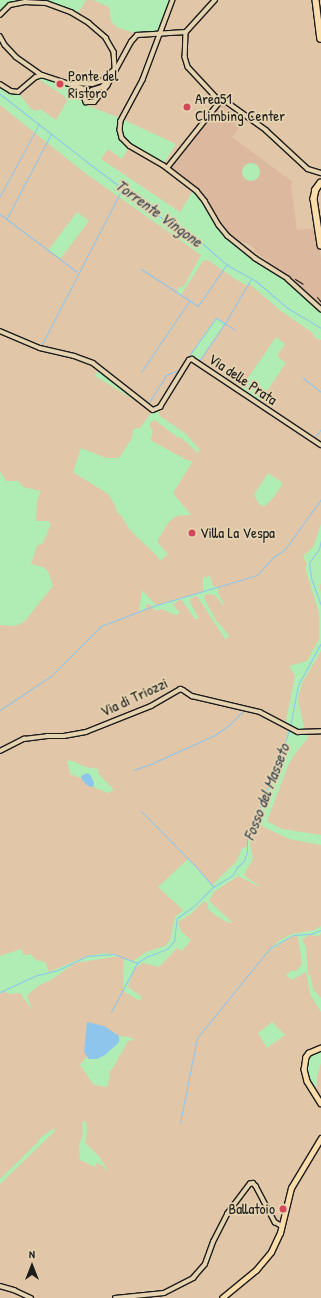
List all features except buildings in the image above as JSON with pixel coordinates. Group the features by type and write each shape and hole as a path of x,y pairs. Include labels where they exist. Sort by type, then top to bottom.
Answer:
{"highway":[{"path":"316,0 321,39"},
{"path":"321,183 316,190 314,199 321,245"}],"main road":[{"path":"321,1048 309,1053 306,1057 304,1069 307,1081 321,1103"},
{"path":"222,1298 265,1260 275,1243 282,1226 291,1188 321,1138"}],"street":[{"path":"173,0 136,96 121,121 120,130 122,138 126,143 167,168 201,195 221,229 230,239 255,258 288,279 321,308"},
{"path":"215,0 186,32 185,57 188,67 215,96"},
{"path":"0,15 10,5 25,2 46,3 71,12 92,25 106,38 114,52 115,68"},
{"path":"84,93 104,86 133,39 139,34 186,32"},
{"path":"0,36 12,54 42,75 90,90 97,94 96,100"},
{"path":"84,93 84,99 87,103 92,103 96,100 107,86 124,54"},
{"path":"64,83 96,83 104,80 113,72"},
{"path":"0,84 11,91 18,92 35,77 42,75"},
{"path":"73,85 84,93"},
{"path":"167,168 220,100 224,100 262,127 308,169 321,173"},
{"name":"Via delle Prata","path":"0,332 40,348 74,356 93,363 153,410 160,407 189,360 192,359 321,445"},
{"name":"Via di Triozzi","path":"0,751 24,739 47,736 64,736 86,732 151,706 180,689 192,696 260,712 298,732 321,731"},
{"path":"114,1298 164,1293 193,1278 204,1264 227,1214 250,1184 253,1183 256,1186 275,1222 282,1226"},
{"path":"0,1286 30,1298"}],"shaded area":[{"path":"219,102 245,121 232,137 293,182 291,185 297,230 316,228 321,258 321,305 297,283 267,262 269,257 266,260 254,251 255,249 247,243 243,243 225,230 208,200 200,190 171,168"}],"green space":[{"path":"0,0 86,0 77,15 46,3 15,3 0,15"},
{"path":"93,0 173,0 161,34 139,34 118,28 111,21 109,7"},
{"path":"38,75 73,85 79,91 82,100 86,105 120,118 176,144 163,165 130,146 122,159 108,149 101,159 180,212 194,189 201,195 228,236 276,271 321,309 321,340 315,338 313,333 281,311 249,284 248,286 235,279 208,260 203,261 181,295 177,293 178,288 184,286 201,255 85,173 0,105 0,84 6,89 18,92 31,109 37,111 40,109 56,120 67,101 64,96 37,78"},
{"path":"251,163 257,166 260,172 257,178 251,181 245,178 242,172 245,166"},
{"path":"77,212 89,221 61,259 49,250"},
{"path":"216,318 225,323 199,361 198,362 191,359 192,352"},
{"path":"276,337 285,344 277,356 286,363 258,404 239,391"},
{"path":"100,368 148,408 95,376"},
{"path":"158,409 160,416 186,434 200,450 198,453 182,438 177,437 155,420 150,423 150,427 153,431 152,441 187,460 193,461 173,493 191,515 176,516 168,523 158,540 158,543 168,554 160,561 157,556 130,530 120,514 117,513 115,505 108,494 73,472 81,448 106,458 119,458 132,438 133,429 140,428 153,410"},
{"path":"0,471 6,481 19,481 23,487 41,491 37,500 36,521 48,521 51,524 43,543 37,546 31,564 43,567 48,571 53,586 24,622 15,626 0,625"},
{"path":"268,473 283,483 274,497 264,507 259,504 254,495"},
{"path":"321,524 321,584 319,585 321,592 321,651 302,683 298,699 305,732 307,733 308,738 294,755 288,766 267,821 282,829 321,835 321,845 289,839 256,822 252,831 250,844 253,859 244,875 262,888 238,876 214,892 209,901 232,922 229,923 215,915 208,909 208,904 204,901 191,914 178,922 181,931 191,940 182,951 177,948 159,967 143,963 134,969 128,987 142,997 138,1000 125,992 123,989 124,958 133,961 146,952 165,946 170,940 175,917 183,910 158,887 188,859 212,885 236,862 242,849 247,846 247,833 265,797 270,778 289,729 285,725 295,676 289,666 307,661 319,639 319,613 305,568 307,564 303,556 313,547"},
{"path":"210,576 213,586 218,587 218,593 224,604 223,605 215,595 206,594 204,598 216,620 228,634 229,637 225,639 197,596 191,598 190,602 199,619 195,619 181,599 173,604 180,613 176,615 161,609 156,611 150,604 146,605 146,609 139,611 142,590 156,605 203,592 203,578"},
{"path":"67,760 85,767 98,769 98,773 114,790 108,793 93,787 94,786 81,776 81,778 70,774"},
{"path":"321,926 321,933 319,936 309,935 302,940 306,947 308,974 311,977 313,989 321,998 321,1012 310,994 306,972 292,980 286,975 291,971 296,971 302,964 298,937 295,935 264,954 280,940 292,934 314,930"},
{"path":"21,949 24,955 31,954 36,960 45,962 49,972 87,956 106,953 120,956 75,963 51,980 38,986 27,996 32,1010 20,993 8,994 5,991 0,994 0,956"},
{"path":"272,1022 285,1035 267,1048 258,1033"},
{"path":"119,1036 129,1037 135,1040 128,1041 113,1068 109,1072 110,1076 107,1087 94,1085 80,1065 86,1057 89,1059 120,1039"},
{"path":"321,1048 321,1063 317,1076 317,1085 313,1091 304,1069 309,1053"},
{"path":"82,1122 86,1122 87,1131 85,1143 98,1155 109,1172 100,1164 97,1163 95,1167 80,1160 79,1146 83,1134"},
{"path":"54,1128 55,1131 0,1184 0,1179 38,1142 40,1138"}],"water":[{"path":"88,773 94,783 93,787 88,786 82,780 81,776"},
{"path":"87,1022 104,1026 119,1036 119,1042 105,1055 97,1059 89,1059 84,1052"}],"waterway":[{"name":"Torrente Vingone","path":"0,94 87,162 178,230 203,244 227,265 256,281 286,307 321,328"},
{"path":"0,196 39,124"},
{"path":"7,218 51,134"},
{"path":"42,344 123,187"},
{"path":"0,214 77,272"},
{"path":"141,269 198,306 226,265"},
{"path":"199,361 225,323 251,279"},
{"path":"141,372 189,301"},
{"path":"148,404 166,375 179,370 216,318 235,330"},
{"path":"303,378 321,392"},
{"path":"314,438 321,429"},
{"path":"0,710 51,676 101,626 153,606 257,575 273,557 283,551 321,499"},
{"name":"Fosso del Masseto","path":"321,540 319,549 309,563 311,578 321,606"},
{"name":"Fosso del Masseto","path":"290,727 298,685 321,643"},
{"path":"247,708 259,709 289,725"},
{"path":"133,770 153,763 215,735 230,724 244,710"},
{"name":"Fosso del Masseto","path":"111,1012 137,963 146,957 167,949 174,941 177,918 193,907 213,887 233,875 237,867 244,861 247,851 247,833 265,797 270,778 289,730"},
{"path":"141,811 213,886"},
{"path":"180,1123 197,1038 270,948 293,935 310,934 321,930"},
{"name":"Fosso del Masseto","path":"0,992 34,976 58,970 87,956 114,954 137,963"}],"tram line":[{"path":"295,279 303,284"},
{"path":"317,297 321,302"}],"place":[{"name":"Ponte del Ristoro","path":"60,84"},
{"name":"Area51 Climbing Center","path":"187,107"},
{"name":"Villa La Vespa","path":"192,533"},
{"name":"Ballatoio","path":"283,1209"}]}
